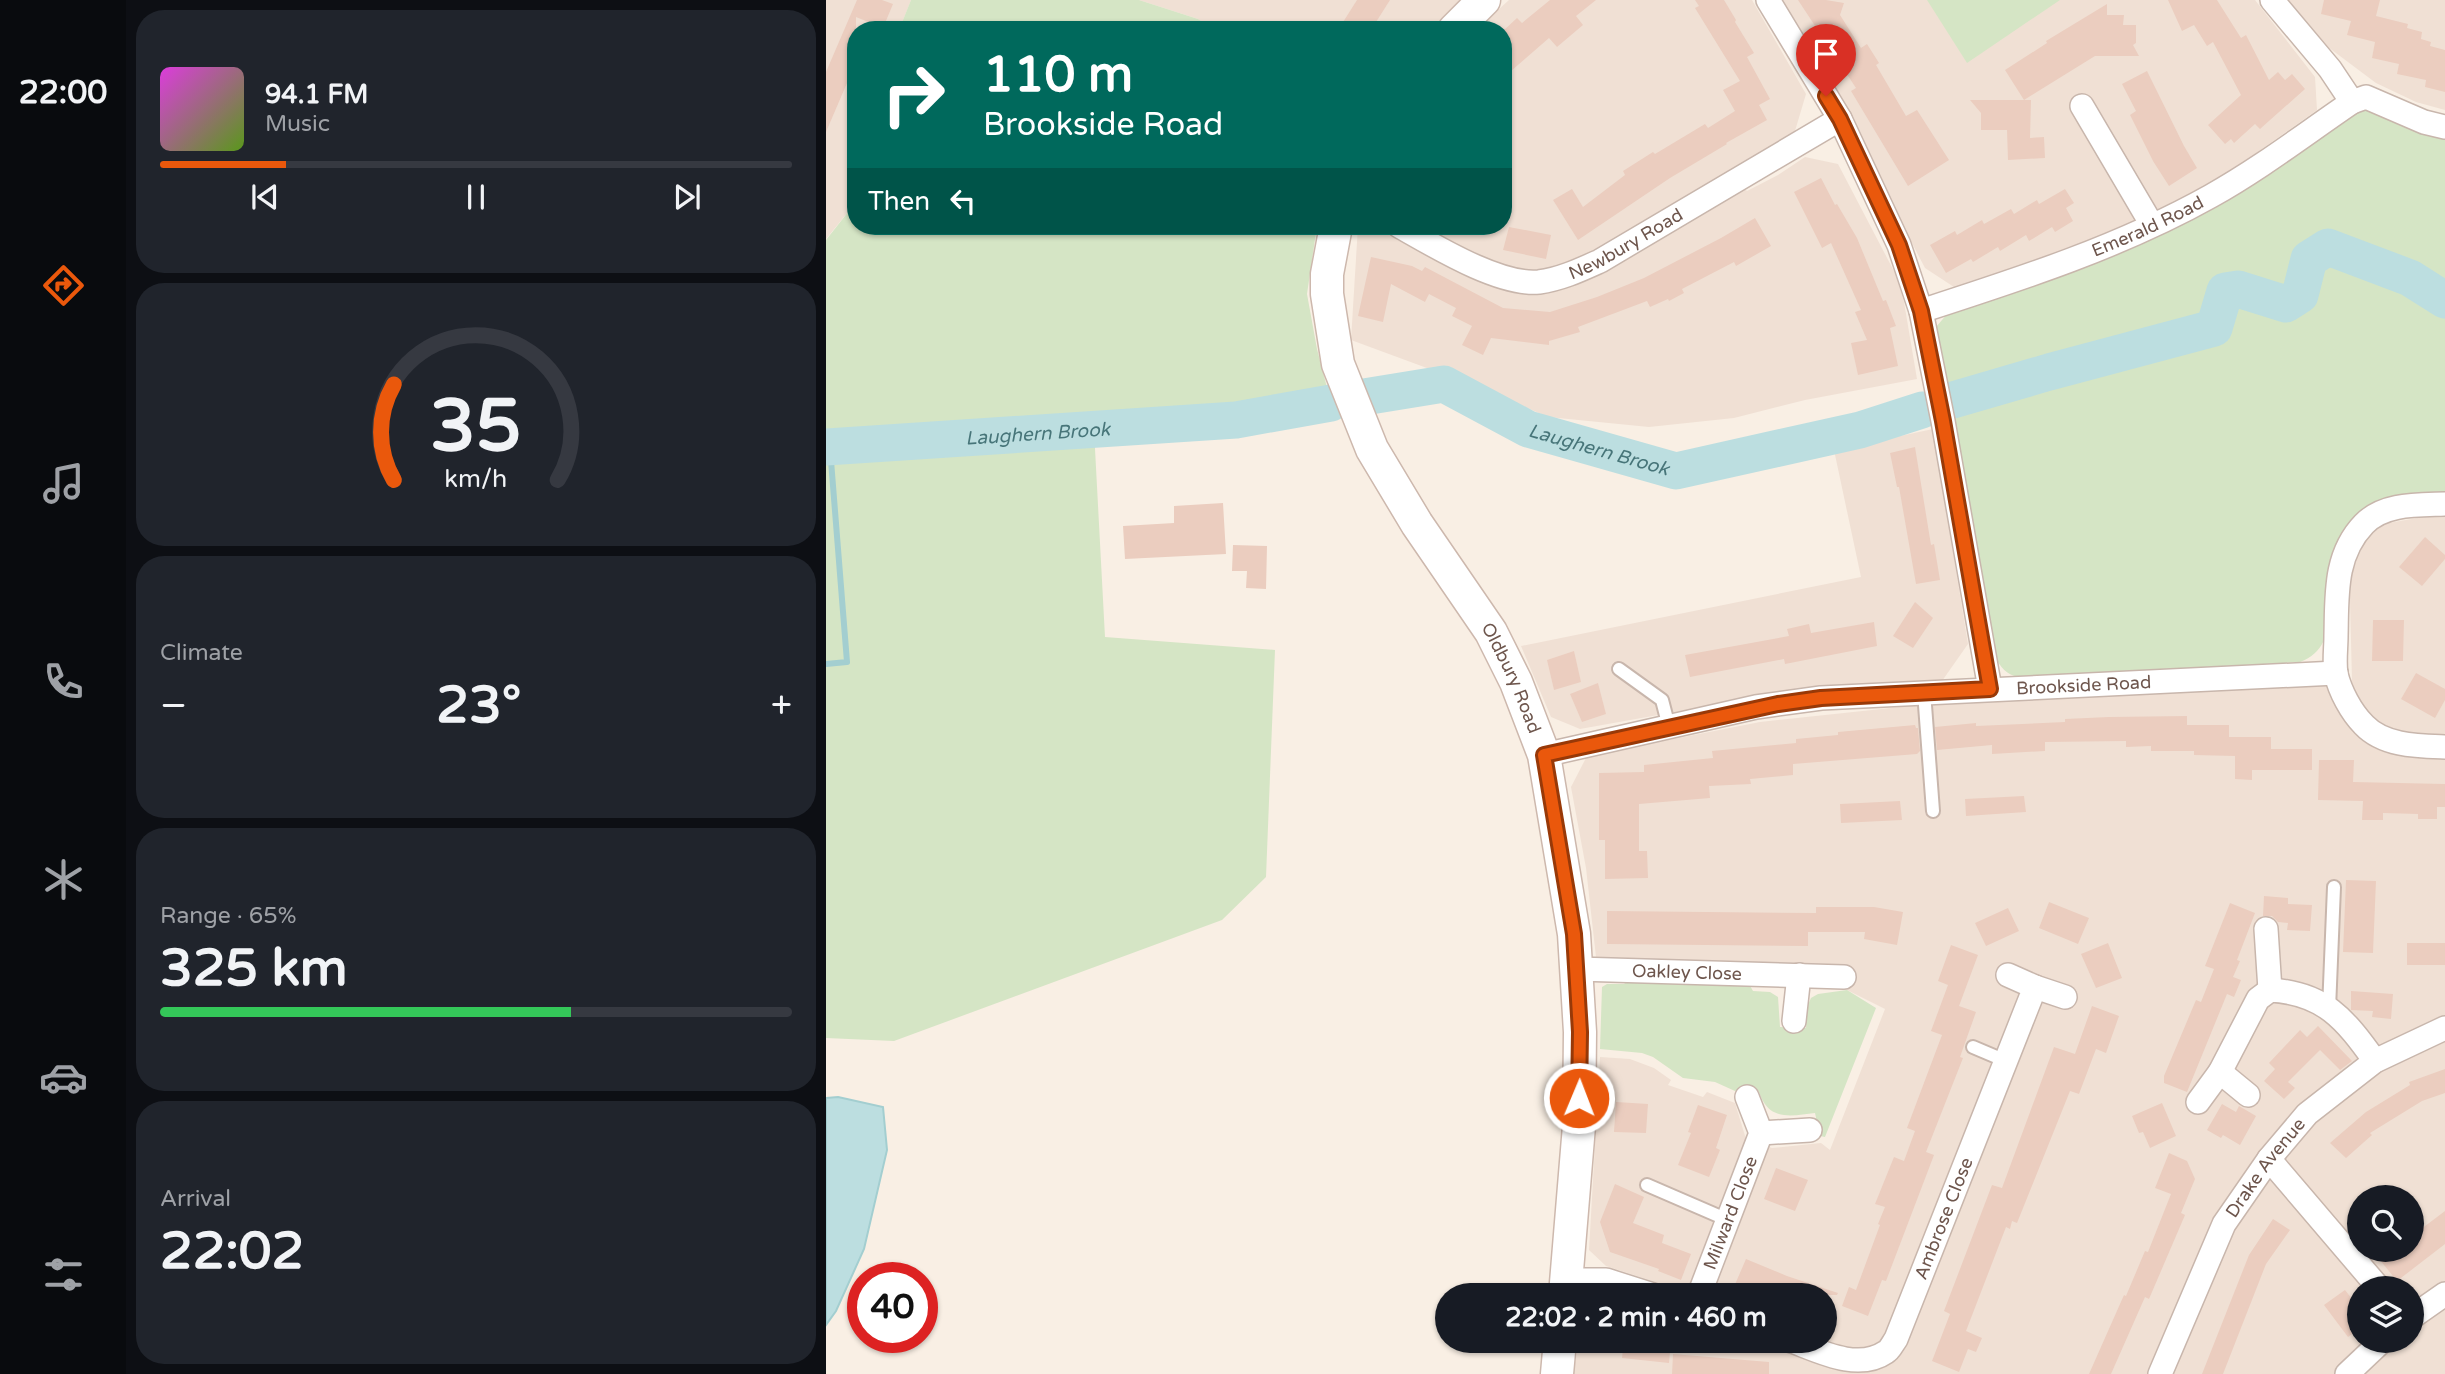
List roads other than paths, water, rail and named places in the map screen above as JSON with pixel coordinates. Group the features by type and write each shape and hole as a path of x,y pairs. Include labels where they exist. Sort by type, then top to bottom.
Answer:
{"street":[{"path":"1463,21 1484,0"},
{"path":"1769,0 1840,119 1899,245 1921,311 1990,689"},
{"path":"2272,0 2330,69 2352,102 2366,97 2424,122 2445,127"},
{"name":"Emerald Road","path":"1921,311 2085,256 2210,197 2276,157 2352,102"},
{"path":"2082,106 2152,225"},
{"name":"Newbury Road","path":"1415,235 1460,260 1502,276 1536,282 1568,276 1600,261 1840,119"},
{"name":"Oldbury Road","path":"1334,235 1326,274 1338,364 1372,449 1417,524 1491,632 1516,682 1544,755 1563,855 1574,934 1580,1032 1579,1126 1565,1283"},
{"path":"2445,504 2390,508 2364,523 2344,553 2337,579 2336,673 2346,699 2364,726 2395,742 2445,747"},
{"name":"Brookside Road","path":"1544,755 1756,707 1821,698 2336,673"},
{"path":"2266,929 2270,990"},
{"name":"Oakley Close","path":"1577,969 1844,977"},
{"path":"1794,1021 1799,975"},
{"path":"2008,975 2065,997"},
{"name":"Ambrose Close","path":"1827,1353 1856,1361 1868,1359 1887,1352 1896,1339 2035,987"},
{"path":"2198,1102 2220,1072 2259,999 2270,990 2285,990 2316,999 2360,1041 2375,1060"},
{"name":"Drake Avenue","path":"2160,1374 2224,1224 2269,1159 2307,1114 2375,1060 2445,1028"},
{"path":"2220,1072 2248,1095"},
{"path":"1747,1097 1761,1133 1810,1130"},
{"name":"Milward Close","path":"1704,1283 1761,1133"},
{"path":"2269,1159 2369,1276"},
{"path":"1588,1283 1606,1280 1615,1283"},
{"path":"2424,1309 2445,1294"},
{"path":"1557,1374 1559,1353"},
{"path":"2347,1374 2369,1353"}],"lane":[{"path":"1619,669 1662,700 1669,727"},
{"path":"1924,692 1933,811"},
{"path":"2329,1009 2334,887"},
{"path":"1973,1047 2006,1062"},
{"path":"1647,1185 1728,1220"}],"water":[{"path":"838,1097 883,1107 887,1150 864,1249 858,1262 847,1262 847,1287 826,1325 826,1098"}],"waterway":[{"name":"Laughern Brook","path":"1953,400 2214,328 2225,291 2238,289 2286,304 2300,295 2309,259 2328,247 2410,278 2445,300"},
{"name":"Laughern Brook","path":"1364,397 1444,384 1528,429 1676,471 1860,430 1922,410"},
{"name":"Laughern Brook","path":"826,447 1236,420 1331,403"},
{"path":"826,664 847,662 830,448"}]}
